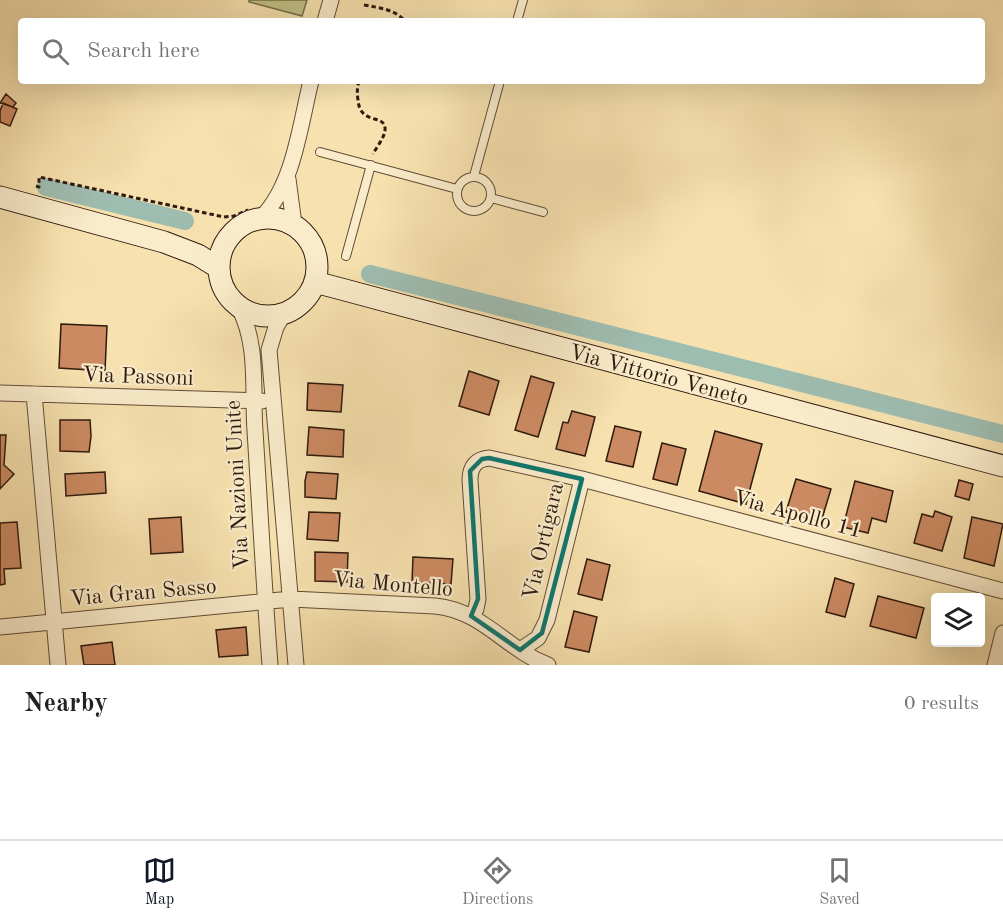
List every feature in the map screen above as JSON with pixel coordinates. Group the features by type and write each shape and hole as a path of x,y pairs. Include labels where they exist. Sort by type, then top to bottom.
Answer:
{"street":[{"path":"327,18 331,0"},
{"path":"258,212 294,224 307,235 315,249 318,265 315,282 308,295 297,306 284,313 268,316 252,314 238,306 225,289 219,268 220,254 226,240 236,229 248,221 258,212 279,196 288,176 310,84"},
{"path":"288,176 294,224"},
{"path":"0,197 164,242 198,255 219,268"},
{"path":"164,242 200,243 226,240"},
{"name":"Via Vittorio Veneto","path":"315,282 1003,466"},
{"name":"Via Nazioni Unite","path":"238,306 249,329 252,349 253,401 270,665"},
{"name":"Via Nazioni Unite","path":"284,313 276,327 269,350 296,665"},
{"name":"Via Passoni","path":"0,393 274,401"},
{"path":"34,394 58,665"},
{"name":"Via Ortigara","path":"471,616 476,609 478,599 470,480 470,471 475,464 482,459 489,458 582,479 547,620 538,638 519,650"},
{"name":"Via Apollo 11","path":"582,479 1003,591"},
{"name":"Via Gran Sasso","path":"0,627 291,599"},
{"name":"Via Montello","path":"291,599 441,607 471,616 519,650 548,665"},
{"path":"995,665 1003,633"}],"lane":[{"path":"518,18 523,0"},
{"path":"474,176 499,84"},
{"path":"320,152 457,189"},
{"path":"346,256 369,164"},
{"path":"474,176 488,183 491,198 485,208 469,211 464,209 457,200 457,189 463,180 474,176"},
{"path":"491,198 543,212"}],"path":[{"path":"364,5 388,9 402,18"},
{"path":"358,84 359,109 365,116 381,121 386,131 369,164"},
{"path":"33,185 39,187 39,177 228,217 258,212"}],"highlighted area":[{"path":"489,458 582,479 542,633 520,650 471,616 478,599 470,471 482,459"}],"green space":[{"path":"249,0 307,0 302,16 249,2"}],"building":[{"path":"6,94 16,103 13,107 0,103"},
{"path":"3,103 17,109 10,126 0,122"},
{"path":"61,324 107,326 105,371 59,368"},
{"path":"469,371 499,381 489,415 459,406"},
{"path":"531,376 554,383 538,437 515,430"},
{"path":"308,383 343,385 341,412 307,410"},
{"path":"572,411 595,417 585,456 556,449 563,422 568,423"},
{"path":"60,420 90,420 89,452 60,451"},
{"path":"615,426 641,432 633,467 606,461"},
{"path":"309,427 344,430 343,457 307,455"},
{"path":"715,431 762,444 746,504 699,491"},
{"path":"0,435 6,435 4,465 14,474 0,489"},
{"path":"662,443 686,449 677,485 653,479"},
{"path":"105,472 106,493 66,496 65,474"},
{"path":"307,472 338,474 336,499 305,497"},
{"path":"796,479 831,489 821,522 786,512"},
{"path":"959,480 973,484 969,500 955,496"},
{"path":"855,481 893,491 886,522 872,518 868,533 843,527"},
{"path":"935,511 952,517 942,551 914,543 922,514 933,517"},
{"path":"309,512 340,513 338,541 307,539"},
{"path":"181,517 183,552 151,554 149,519"},
{"path":"972,517 1003,524 994,566 964,558"},
{"path":"17,522 21,568 4,569 5,584 0,585 0,523"},
{"path":"315,552 348,553 347,582 315,581"},
{"path":"413,557 453,559 451,584 412,582"},
{"path":"587,559 610,565 602,600 578,594"},
{"path":"835,578 854,584 845,617 826,612"},
{"path":"878,596 924,608 916,638 870,626"},
{"path":"574,611 597,617 589,652 565,647"},
{"path":"246,627 248,655 219,657 216,630"},
{"path":"112,642 115,665 84,665 81,646"}],"waterway":[{"path":"46,187 185,221"},
{"path":"370,274 1003,434"}]}
